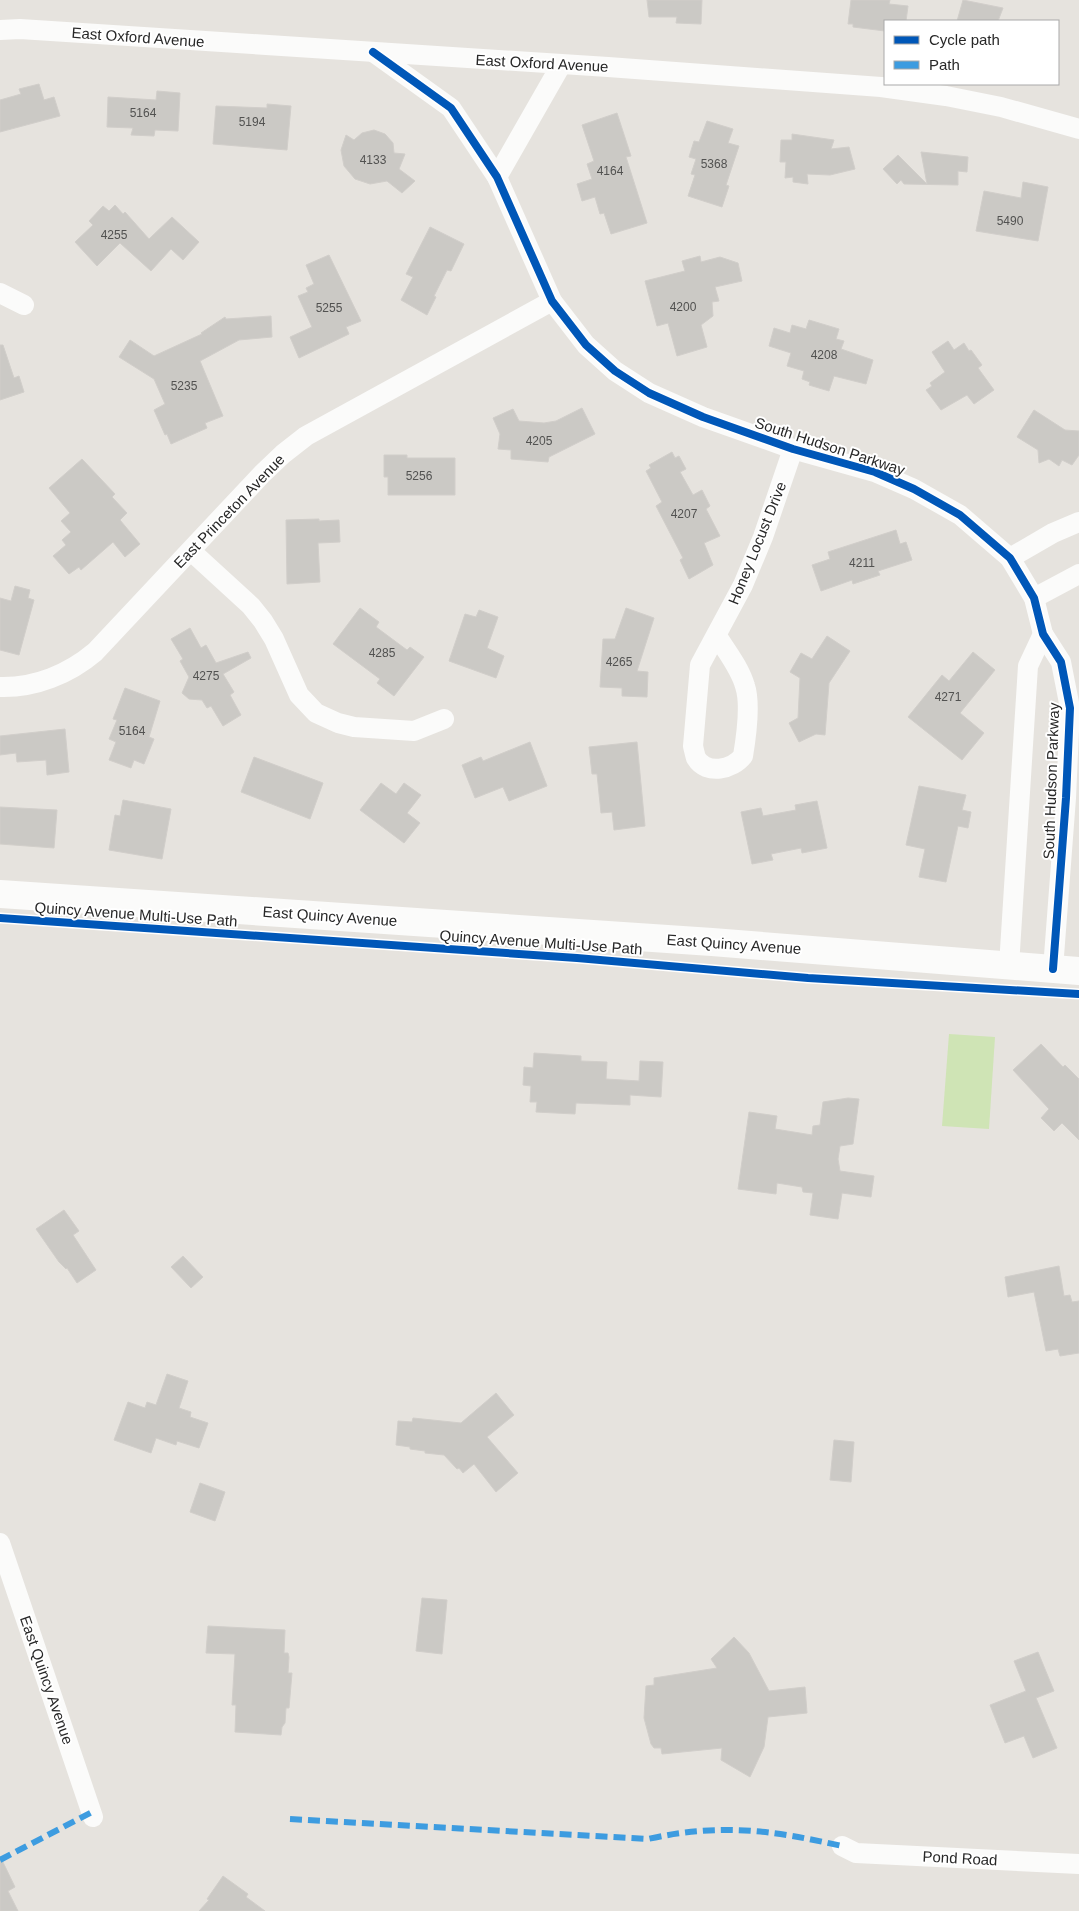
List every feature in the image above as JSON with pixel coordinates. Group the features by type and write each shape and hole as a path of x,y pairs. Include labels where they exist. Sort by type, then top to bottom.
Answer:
{"street":[{"name":"East Oxford Avenue","path":"0,30 20,29 561,66 608,67 881,87 946,96 1079,129"},
{"name":"South Hudson Parkway","path":"373,52 451,108 497,177 552,301 586,345 615,372 649,393 702,417 793,449 875,472 914,489 960,514 1010,558 1034,598 1043,634 1061,662 1070,708 1066,798 1066,970"},
{"path":"497,177 561,66"},
{"path":"0,293 24,305"},
{"name":"East Princeton Avenue","path":"0,686 45,680 82,663 191,551 262,474 306,436 552,301"},
{"name":"Honey Locust Drive","path":"717,636 740,671 746,688 747,704 742,756 738,763 729,768 716,769 704,765 696,759 693,746 700,665 707,648 717,636 759,545 793,449"},
{"path":"1010,558 1053,533 1079,522"},
{"path":"191,551 251,606 263,621 274,639 299,695 316,713 338,723 354,727 414,732 444,719"},
{"path":"1034,598 1079,574"},
{"name":"South Hudson Parkway","path":"1009,966 1028,666 1043,634"},
{"name":"East Quincy Avenue","path":"0,894 712,942 1066,970"},
{"name":"East Quincy Avenue","path":"0,1543 94,1817"},
{"name":"Pond Road","path":"842,1846 856,1853 1079,1864"}],"green space":[{"path":"949,1034 995,1037 989,1129 942,1126"}],"building":[{"path":"647,0 702,0 701,24 676,23 677,17 649,17"},
{"path":"851,0 890,0 889,4 908,6 906,20 884,20 884,31 853,27 853,24 848,24"},
{"path":"963,0 1003,8 998,20 957,20"},
{"path":"39,84 44,100 54,97 60,116 0,132 0,100 21,94 19,89"},
{"path":"157,91 180,93 178,131 155,130 154,136 131,135 133,128 107,127 108,97 156,100"},
{"path":"267,104 291,106 287,150 213,144 216,106 267,108"},
{"path":"617,113 631,156 626,157 647,223 611,234 604,213 600,214 595,197 582,201 577,184 592,179 587,164 594,161 582,125"},
{"path":"707,121 733,129 728,143 739,146 726,185 729,186 722,207 688,196 695,175 691,174 696,159 689,157 694,141 699,142"},
{"path":"374,130 385,134 393,143 394,153 405,154 399,169 415,181 402,193 387,181 370,184 355,179 344,166 341,150 346,135 354,140 362,133"},
{"path":"792,134 834,140 831,149 849,147 855,169 830,175 807,174 808,184 793,182 793,177 785,178 786,162 780,162 781,140 792,140"},
{"path":"921,152 968,157 967,172 958,171 958,185 904,184 901,180 897,184 883,169 898,155 927,184"},
{"path":"1023,182 1048,187 1038,241 976,231 984,191 1021,198"},
{"path":"115,205 123,214 125,212 149,239 172,217 199,242 183,260 171,249 151,271 120,243 97,266 75,242 93,225 89,221 103,206 109,211"},
{"path":"430,227 464,244 451,271 447,270 427,315 401,300 413,277 406,274"},
{"path":"329,255 361,321 346,327 349,334 299,358 290,337 312,327 298,296 308,292 306,288 314,284 306,265"},
{"path":"700,256 701,262 720,257 738,263 742,281 715,287 719,301 712,302 713,316 701,325 707,347 677,356 668,323 657,326 645,281 685,271 682,261"},
{"path":"271,316 272,337 239,340 200,361 223,416 205,423 207,428 171,444 154,410 165,404 154,379 119,357 130,340 154,356 202,334 225,317 226,319"},
{"path":"809,320 839,329 836,339 844,341 841,349 873,360 866,384 834,376 829,391 809,385 810,382 802,379 804,371 787,366 791,353 769,346 774,328 790,333 792,325 806,329"},
{"path":"948,341 954,350 964,343 969,351 971,350 982,365 978,368 994,390 974,404 967,395 941,410 926,390 932,386 930,383 945,372 932,352"},
{"path":"0,345 3,345 14,378 19,376 24,392 0,400"},
{"path":"582,408 595,434 549,457 548,462 511,459 511,450 498,449 500,434 493,418 513,409 519,421 544,423 556,421"},
{"path":"1034,410 1065,430 1079,431 1079,455 1072,465 1062,460 1059,466 1049,459 1039,463 1038,450 1017,437"},
{"path":"672,452 675,458 679,456 686,469 680,472 693,495 702,490 710,506 706,509 720,536 704,543 713,565 689,579 680,560 683,558 656,506 662,502 646,471 651,468 649,465"},
{"path":"384,455 407,455 407,458 455,458 455,495 388,495 388,477 384,477"},
{"path":"82,459 115,494 112,497 127,513 120,520 140,544 125,557 113,542 81,570 79,567 69,574 53,556 66,545 62,540 71,532 61,521 70,513 49,488"},
{"path":"319,519 319,521 339,520 340,542 318,543 320,582 287,584 286,520"},
{"path":"896,530 900,544 906,542 912,560 878,571 880,575 853,584 852,580 821,591 812,565 830,559 828,552"},
{"path":"15,586 30,590 28,598 34,600 19,655 0,650 0,598 11,601"},
{"path":"360,608 379,622 376,627 407,650 410,647 424,657 394,696 377,683 380,679 333,644"},
{"path":"626,608 654,618 637,671 648,672 647,697 622,696 622,688 600,687 603,639 615,639"},
{"path":"479,610 498,617 487,648 504,656 496,678 449,661 465,614 476,617"},
{"path":"190,628 201,648 206,645 216,663 248,652 251,658 223,674 234,692 230,695 241,715 223,726 211,706 207,708 202,700 189,699 182,693 189,677 180,661 183,659 171,639"},
{"path":"827,636 850,651 829,683 825,735 816,734 799,742 789,723 798,718 800,678 790,672 801,653 812,659"},
{"path":"973,652 995,670 960,713 984,733 962,760 908,717 942,675 949,681"},
{"path":"125,688 160,701 149,737 154,739 144,764 134,760 131,768 109,760 116,742 109,739 117,720 113,719"},
{"path":"65,729 69,772 47,775 46,760 17,762 16,753 0,755 0,736"},
{"path":"530,742 547,786 509,801 503,787 475,798 462,765 481,757 483,761"},
{"path":"637,742 645,826 614,830 612,812 601,813 597,774 592,774 589,747"},
{"path":"254,757 323,783 310,819 241,792"},
{"path":"381,783 396,794 404,783 421,795 407,813 420,823 404,843 360,810"},
{"path":"919,786 966,795 962,810 971,812 968,828 958,826 946,882 919,877 925,849 906,845"},
{"path":"123,800 171,809 162,859 109,850 115,815 120,816"},
{"path":"817,801 827,848 802,853 801,848 771,854 773,860 752,864 741,812 761,808 763,816 796,810 795,805"},
{"path":"0,807 57,810 54,848 0,844"},
{"path":"1041,1044 1063,1067 1065,1065 1079,1079 1079,1140 1062,1123 1054,1131 1041,1118 1049,1109 1013,1070"},
{"path":"534,1053 581,1056 581,1061 607,1062 606,1079 639,1081 640,1061 663,1062 661,1097 630,1095 630,1105 576,1103 575,1114 536,1112 537,1102 530,1102 531,1086 523,1085 524,1067 533,1068"},
{"path":"848,1098 859,1099 853,1144 840,1146 838,1159 840,1171 874,1176 871,1197 842,1193 838,1219 810,1215 813,1193 803,1192 802,1187 777,1183 776,1194 738,1189 749,1112 777,1116 775,1129 812,1135 813,1126 820,1125 823,1102"},
{"path":"64,1210 79,1231 73,1235 96,1270 77,1283 67,1268 59,1262 36,1229"},
{"path":"183,1256 203,1277 191,1288 171,1267"},
{"path":"1059,1266 1064,1296 1070,1295 1072,1302 1079,1301 1079,1353 1060,1356 1058,1349 1046,1351 1034,1292 1008,1297 1005,1277"},
{"path":"167,1374 188,1381 179,1408 191,1412 190,1417 208,1423 199,1448 177,1441 176,1445 156,1438 151,1453 114,1440 128,1402 145,1408 147,1402 156,1405"},
{"path":"496,1393 514,1415 487,1437 518,1473 496,1492 474,1464 463,1473 444,1455 425,1453 425,1451 396,1445 398,1421 412,1422 413,1418 461,1423"},
{"path":"834,1440 854,1442 851,1482 830,1480"},
{"path":"200,1483 225,1492 215,1521 190,1512"},
{"path":"422,1598 447,1600 442,1654 416,1651"},
{"path":"208,1626 285,1630 284,1653 288,1653 289,1657 288,1673 292,1673 289,1708 286,1708 285,1723 282,1727 281,1735 235,1732 236,1705 232,1705 235,1654 206,1653"},
{"path":"734,1637 749,1653 769,1691 805,1687 807,1713 768,1717 764,1747 750,1777 721,1760 722,1748 662,1754 661,1748 654,1748 651,1744 644,1718 646,1686 654,1685 654,1678 717,1668 711,1659"},
{"path":"1038,1652 1054,1691 1036,1698 1057,1748 1033,1758 1024,1736 1005,1743 990,1705 1026,1691 1014,1661"},
{"path":"0,1856 15,1887 8,1891 18,1911 0,1911"},
{"path":"223,1876 248,1894 246,1897 265,1911 199,1911 209,1900 207,1899"}],"marked path":[{"path":"0,1860 92,1812"},
{"path":"290,1819 648,1839 699,1831 745,1830 792,1836 842,1846"}],"cycle path":[{"path":"373,52 451,108 497,177 552,301 586,345 615,371 649,393 703,417 793,449 875,472 914,489 960,515 1010,558 1034,598 1043,634 1061,662 1070,708 1066,798 1053,969"},
{"name":"Quincy Avenue Multi-Use Path","path":"0,918 577,958 808,978 1079,994"}]}
